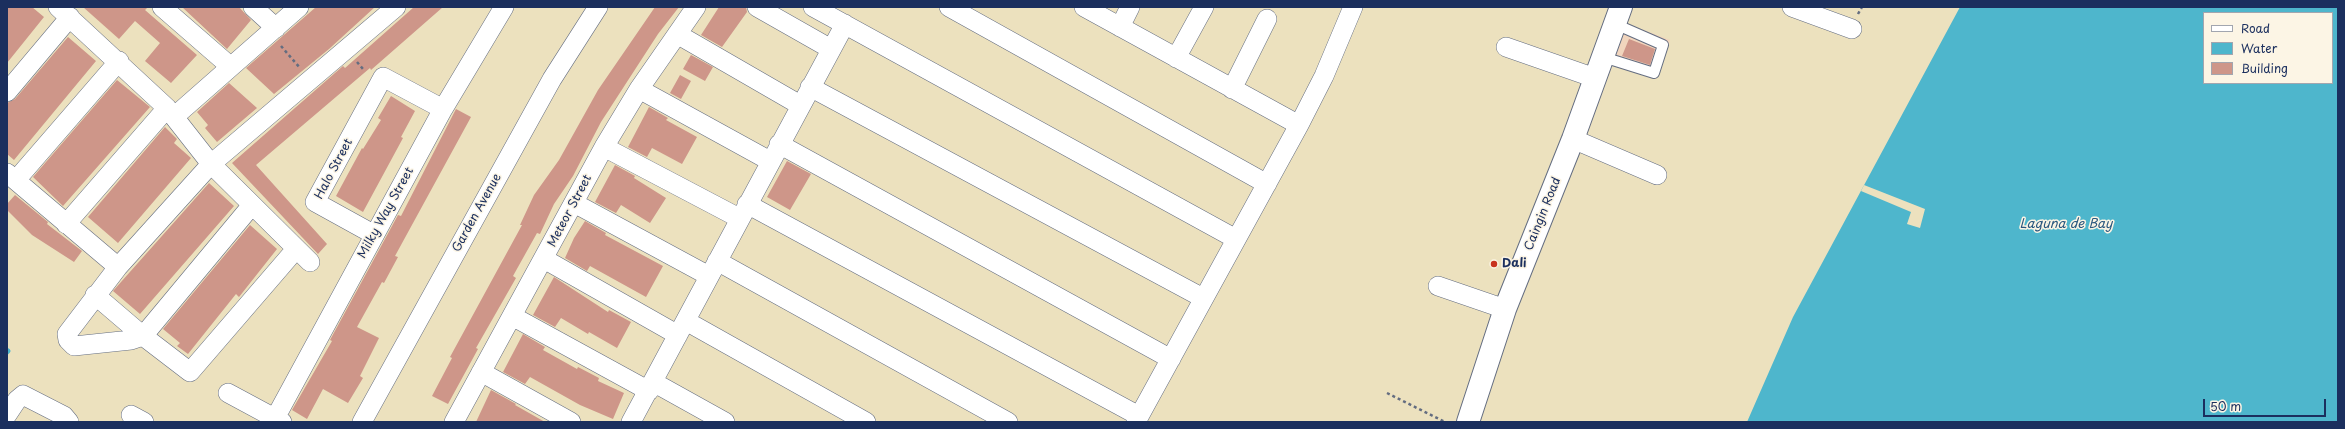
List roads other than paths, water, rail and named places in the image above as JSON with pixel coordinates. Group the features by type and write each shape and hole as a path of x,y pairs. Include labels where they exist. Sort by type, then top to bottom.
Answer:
{"street":[{"path":"162,7 231,67"},
{"path":"253,7 273,30"},
{"path":"66,224 171,112 231,67 299,7"},
{"path":"252,205 143,336 131,340 74,346 70,344 68,334 95,295 118,267 211,164 396,7"},
{"name":"Milky Way Street","path":"277,421 373,234 443,109 504,7"},
{"name":"Garden Avenue","path":"362,422 548,86 598,7"},
{"name":"Meteor Street","path":"454,422 604,147 639,89 696,7"},
{"path":"757,7 831,49"},
{"path":"813,7 1236,239"},
{"path":"949,7 1267,184"},
{"path":"1084,7 1232,90 1299,125"},
{"path":"1120,28 1130,7"},
{"path":"1176,58 1204,7"},
{"path":"604,147 743,211 1138,419 1299,125 1324,76 1352,7"},
{"path":"1792,7 1852,30"},
{"path":"7,92 64,12 119,61 171,112 211,164 310,262"},
{"name":"Caingin Road","path":"1468,422 1505,309 1573,139 1618,16"},
{"path":"1232,90 1266,19"},
{"path":"631,422 779,144 845,24"},
{"path":"677,34 800,105"},
{"path":"1506,48 1595,78"},
{"path":"118,267 66,224 12,176 119,61"},
{"name":"Halo Street","path":"373,234 315,202 383,77 443,109"},
{"path":"810,87 1203,298"},
{"path":"639,89 770,161"},
{"path":"1573,139 1657,175"},
{"path":"779,144 1170,359"},
{"path":"574,203 713,268 1008,422"},
{"path":"95,295 143,336 190,372 296,249"},
{"path":"544,259 866,422"},
{"path":"1438,286 1505,309"},
{"path":"512,316 725,422"},
{"path":"481,372 571,422"},
{"path":"228,393 277,421"},
{"path":"7,415 17,400 23,395 64,416 70,422"}],"lane":[{"path":"1603,56 1654,73 1663,45 1618,16"}],"water":[{"name":"Laguna de Bay","path":"1960,7 2338,7 2338,422 1747,422 1793,317"}],"place":[{"name":"Dali","path":"1494,264"}]}
